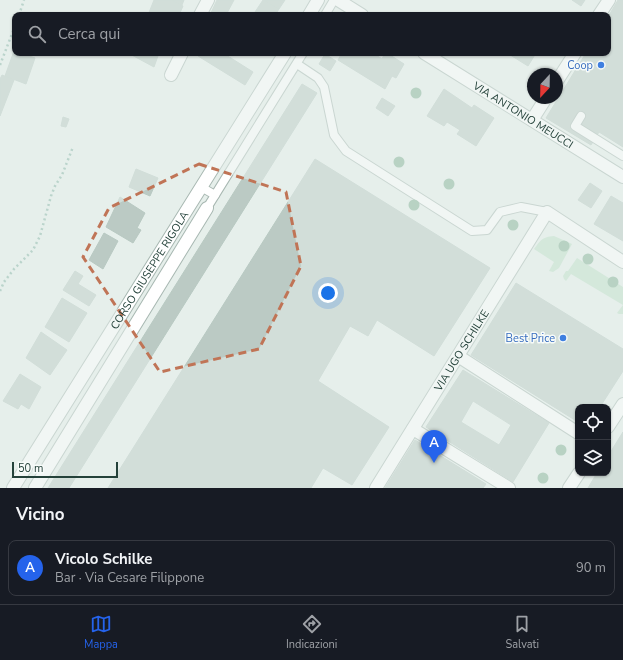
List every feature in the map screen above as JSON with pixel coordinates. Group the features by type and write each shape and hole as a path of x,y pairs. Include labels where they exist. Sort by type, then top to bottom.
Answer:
{"street":[{"path":"202,12 208,0"},
{"path":"311,12 318,0"},
{"path":"338,0 357,12"},
{"path":"601,12 609,0"},
{"path":"170,75 180,56"},
{"name":"CORSO GIUSEPPE RIGOLA","path":"13,488 283,56"},
{"name":"VIA ANTONIO MEUCCI","path":"429,56 623,176"},
{"path":"563,72 573,56"},
{"path":"532,120 542,104"},
{"path":"35,488 207,208"},
{"path":"547,212 623,262"},
{"name":"VIA UGO SCHILKE","path":"376,488 547,212"},
{"path":"458,356 575,431"},
{"path":"611,422 623,404"},
{"path":"413,429 508,488"},
{"path":"569,488 576,476"}],"lane":[{"path":"327,12 334,0"},
{"path":"207,208 301,56"},
{"path":"297,64 318,78 324,88 334,135 346,151 472,231 487,230 500,212 521,207 547,212"},
{"path":"582,116 575,126 623,156"},
{"path":"201,187 215,195"}],"path":[{"path":"20,12 24,0"},
{"path":"0,65 12,34"},
{"path":"0,291 4,282 11,273 33,250 40,236 51,196 55,186 62,176 74,147"}],"highlighted area":[{"path":"199,164 286,192 301,266 259,349 160,372 83,257 109,208"}],"green space":[{"path":"554,236 572,244 559,268 553,272 549,271 554,262 534,249 542,240 547,237"},
{"path":"577,258 623,287 623,305 571,274 566,281 564,279 563,276 566,271 568,271"},
{"path":"623,305 623,314 617,313"}],"building":[{"path":"154,0 172,0 183,6 180,12 149,12"},
{"path":"172,0 184,0 182,5"},
{"path":"217,0 234,0 228,12 211,12"},
{"path":"263,0 279,9 277,12 255,12"},
{"path":"264,0 285,0 279,9"},
{"path":"572,0 585,0 581,6"},
{"name":"Coop","path":"618,0 623,0 623,147 599,132 591,145 546,118 555,104 563,104 563,90 584,56 611,56 611,12"},
{"path":"12,56 29,56 35,58 26,84 5,76"},
{"path":"134,56 158,56 154,67"},
{"path":"198,56 228,56 253,72 245,85"},
{"path":"324,56 328,56 336,61 330,71 319,64"},
{"path":"340,56 378,56 382,59 384,56 392,56 404,64 396,78 392,76 385,89 338,60"},
{"path":"512,56 534,56 528,66"},
{"path":"2,75 14,80 0,116 0,79"},
{"path":"302,84 317,93 69,488 48,488"},
{"path":"444,89 472,108 474,105 494,118 476,146 457,134 460,130 447,122 444,126 427,116"},
{"path":"382,98 395,106 388,116 376,108"},
{"path":"63,117 69,119 66,127 61,126"},
{"path":"315,159 490,268 434,356 377,320 368,336 350,326 318,381 389,427 352,485 323,468 311,488 108,488"},
{"path":"136,169 158,178 150,196 129,187"},
{"path":"590,183 602,191 591,208 578,200"},
{"path":"611,196 623,203 623,241 594,224"},
{"path":"120,197 145,213 137,228 141,230 133,243 106,227"},
{"path":"104,233 118,241 103,269 89,260"},
{"path":"75,271 83,276 78,284 96,295 89,306 63,290"},
{"path":"516,283 623,349 623,371 602,404 575,404 575,420 471,355"},
{"path":"62,298 87,313 69,342 45,327"},
{"path":"41,332 67,350 50,375 26,358"},
{"path":"463,370 549,423 513,482 426,427","holes":["473,401 511,425 499,445 461,422"]},
{"path":"20,374 41,387 29,409 21,404 18,409 3,401"},
{"path":"623,432 623,488 588,488 595,476 611,476 611,451"},
{"path":"415,440 486,484 483,488 385,488"}],"place":[{"name":"Coop","path":"601,65"},
{"name":"Best Price","path":"563,338"},
{"name":"Vicolo Schilke","path":"434,463"}]}
